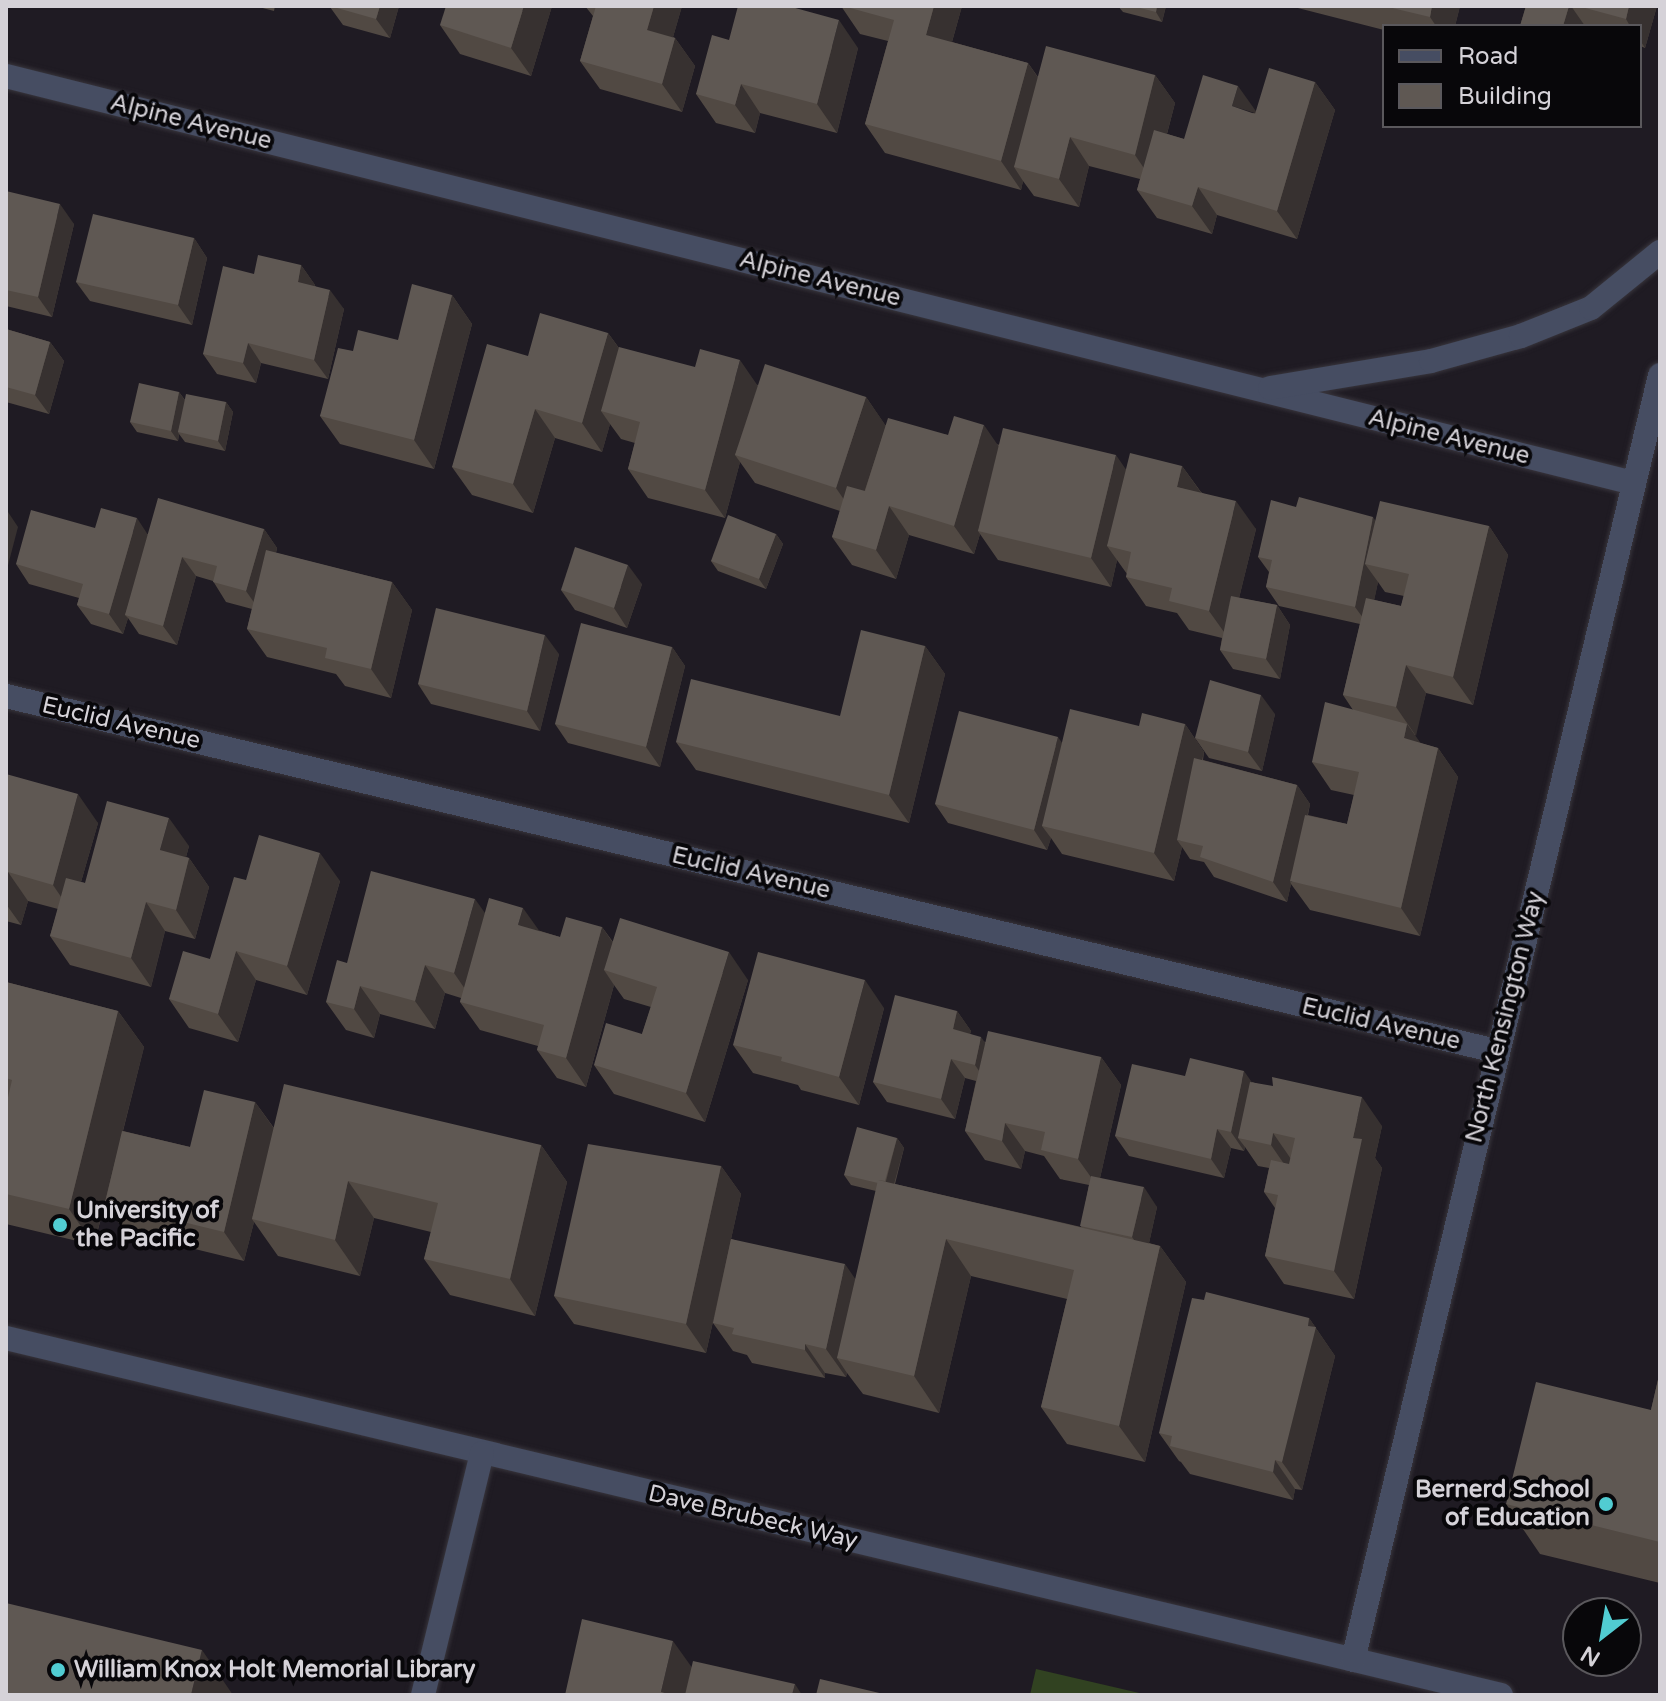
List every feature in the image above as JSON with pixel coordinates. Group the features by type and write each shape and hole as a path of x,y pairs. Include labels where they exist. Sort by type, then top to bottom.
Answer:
{"street":[{"name":"Alpine Avenue","path":"6,76 1634,483"},
{"path":"1261,390 1431,361 1521,336 1591,308 1660,252"},
{"name":"North Kensington Way","path":"1353,1660 1496,1051 1660,375"},
{"name":"Euclid Avenue","path":"6,696 1496,1051"},
{"name":"Dave Brubeck Way","path":"6,1338 1501,1695"},
{"path":"423,1695 482,1453"}],"green space":[{"path":"1036,1669 1148,1695 1030,1695"}],"building":[{"path":"330,6 380,6 376,19"},
{"path":"446,6 524,6 511,48 440,25"},
{"path":"596,6 654,6 647,30 675,38 662,84 580,61"},
{"path":"738,6 788,6 839,20 817,104 741,84 735,105 696,94 712,35 729,40"},
{"path":"843,6 934,6 926,35 1028,63 1001,161 865,124 894,20"},
{"path":"1132,6 1157,6 1156,12"},
{"path":"1384,6 1432,6 1430,17"},
{"path":"1526,6 1569,6 1564,24 1521,24"},
{"path":"1578,6 1629,6 1626,19"},
{"path":"1046,46 1155,75 1135,155 1070,137 1059,179 1014,167"},
{"path":"1269,68 1315,82 1277,211 1198,187 1192,206 1137,190 1154,130 1184,139 1203,75 1238,86 1232,106 1255,114"},
{"path":"6,191 60,204 38,297 6,290"},
{"path":"93,214 194,238 178,305 76,282"},
{"path":"258,255 301,265 298,282 330,290 314,360 248,343 243,363 203,354 223,266 254,274"},
{"path":"412,284 452,295 414,440 320,416 338,348 353,351 358,330 398,340"},
{"path":"540,313 608,333 582,423 535,409 513,484 452,467 487,344 528,356"},
{"path":"6,329 50,342 35,395 6,387"},
{"path":"619,347 695,367 700,349 740,360 705,490 628,469 640,422 601,411"},
{"path":"765,364 866,397 836,488 735,455"},
{"path":"139,383 179,392 171,431 130,422"},
{"path":"186,394 226,402 218,441 178,432"},
{"path":"954,416 984,425 954,526 889,506 876,550 832,537 847,486 865,491 888,418 948,435"},
{"path":"1003,428 1116,455 1091,558 978,531"},
{"path":"1130,453 1182,466 1177,487 1236,501 1209,611 1169,601 1172,588 1126,577 1131,552 1107,546"},
{"path":"1299,497 1373,517 1355,607 1266,587 1272,560 1258,557 1271,500 1296,507"},
{"path":"158,498 264,529 246,591 213,582 217,566 182,557 163,626 125,615"},
{"path":"1380,501 1489,526 1453,677 1406,665 1396,707 1343,695 1366,598 1401,606 1409,574 1365,564"},
{"path":"101,508 137,518 109,614 77,605 83,584 16,564 31,510 95,528"},
{"path":"728,515 776,534 759,579 711,561"},
{"path":"575,547 628,565 614,608 561,590"},
{"path":"266,550 392,582 371,669 325,658 327,648 247,629"},
{"path":"1231,596 1277,605 1266,659 1220,650"},
{"path":"436,608 545,635 527,711 418,684"},
{"path":"581,623 672,647 646,747 555,724"},
{"path":"861,630 925,646 889,795 676,742 691,679 840,716"},
{"path":"1210,680 1261,695 1248,752 1195,738"},
{"path":"1325,702 1407,724 1404,738 1438,748 1401,908 1290,881 1305,815 1347,824 1359,772 1312,762"},
{"path":"1070,709 1139,726 1142,713 1185,724 1154,853 1042,826"},
{"path":"959,711 1058,737 1034,830 935,804"},
{"path":"1194,758 1297,785 1273,882 1200,857 1203,846 1177,840"},
{"path":"6,774 78,794 53,885 8,872 6,879"},
{"path":"107,801 169,818 160,850 189,858 176,910 146,902 131,958 50,936 66,878 85,883"},
{"path":"259,835 320,853 287,966 236,951 218,1014 169,999 183,951 210,959 234,877 246,880"},
{"path":"371,871 475,899 454,973 425,965 415,1001 360,986 354,1009 326,1002 337,960 347,963"},
{"path":"489,898 523,908 518,925 560,937 566,917 602,927 566,1058 537,1050 544,1025 460,1002"},
{"path":"620,918 729,952 686,1093 594,1065 606,1023 642,1034 657,987 604,970"},
{"path":"758,952 865,980 839,1077 781,1061 782,1057 733,1045"},
{"path":"6,982 118,1011 69,1209 6,1194 6,1106 12,1080 6,1078"},
{"path":"895,995 957,1011 953,1029 981,1037 975,1065 951,1059 941,1099 873,1082"},
{"path":"988,1031 1101,1057 1078,1159 1041,1150 1045,1132 1005,1123 1002,1141 965,1131"},
{"path":"1190,1058 1244,1071 1231,1132 1217,1129 1211,1159 1115,1136 1132,1064 1185,1076"},
{"path":"1272,1077 1362,1097 1353,1138 1362,1139 1334,1271 1265,1256 1278,1195 1264,1192 1271,1160 1289,1164 1295,1138 1273,1133 1271,1145 1238,1138 1250,1082 1273,1086"},
{"path":"284,1084 541,1145 510,1279 424,1259 438,1203 348,1181 335,1240 252,1219"},
{"path":"204,1090 255,1102 224,1232 105,1203 122,1131 190,1147"},
{"path":"857,1127 897,1138 885,1181 878,1180 878,1183 844,1175"},
{"path":"588,1144 721,1166 686,1324 554,1296"},
{"path":"1091,1176 1144,1187 1132,1237 1080,1226"},
{"path":"878,1180 1160,1246 1119,1426 1041,1407 1074,1270 946,1239 914,1376 837,1358"},
{"path":"731,1239 845,1264 826,1349 805,1344 805,1350 732,1334 734,1328 713,1323"},
{"path":"1206,1292 1309,1318 1308,1326 1316,1327 1282,1462 1275,1460 1273,1472 1170,1446 1172,1436 1159,1433 1192,1298 1204,1300"},
{"path":"1660,1371 1660,1542 1506,1504 1536,1382 1651,1410"},
{"path":"6,1603 202,1650 191,1695 6,1695"},
{"path":"582,1619 673,1641 661,1692 672,1695 565,1695"},
{"path":"693,1661 795,1684 792,1695 685,1695"},
{"path":"820,1679 888,1695 816,1695"}],"place":[{"name":"University of the Pacific","path":"60,1225"},
{"name":"Bernerd School of Education","path":"1606,1504"},
{"name":"William Knox Holt Memorial Library","path":"58,1670"}]}
